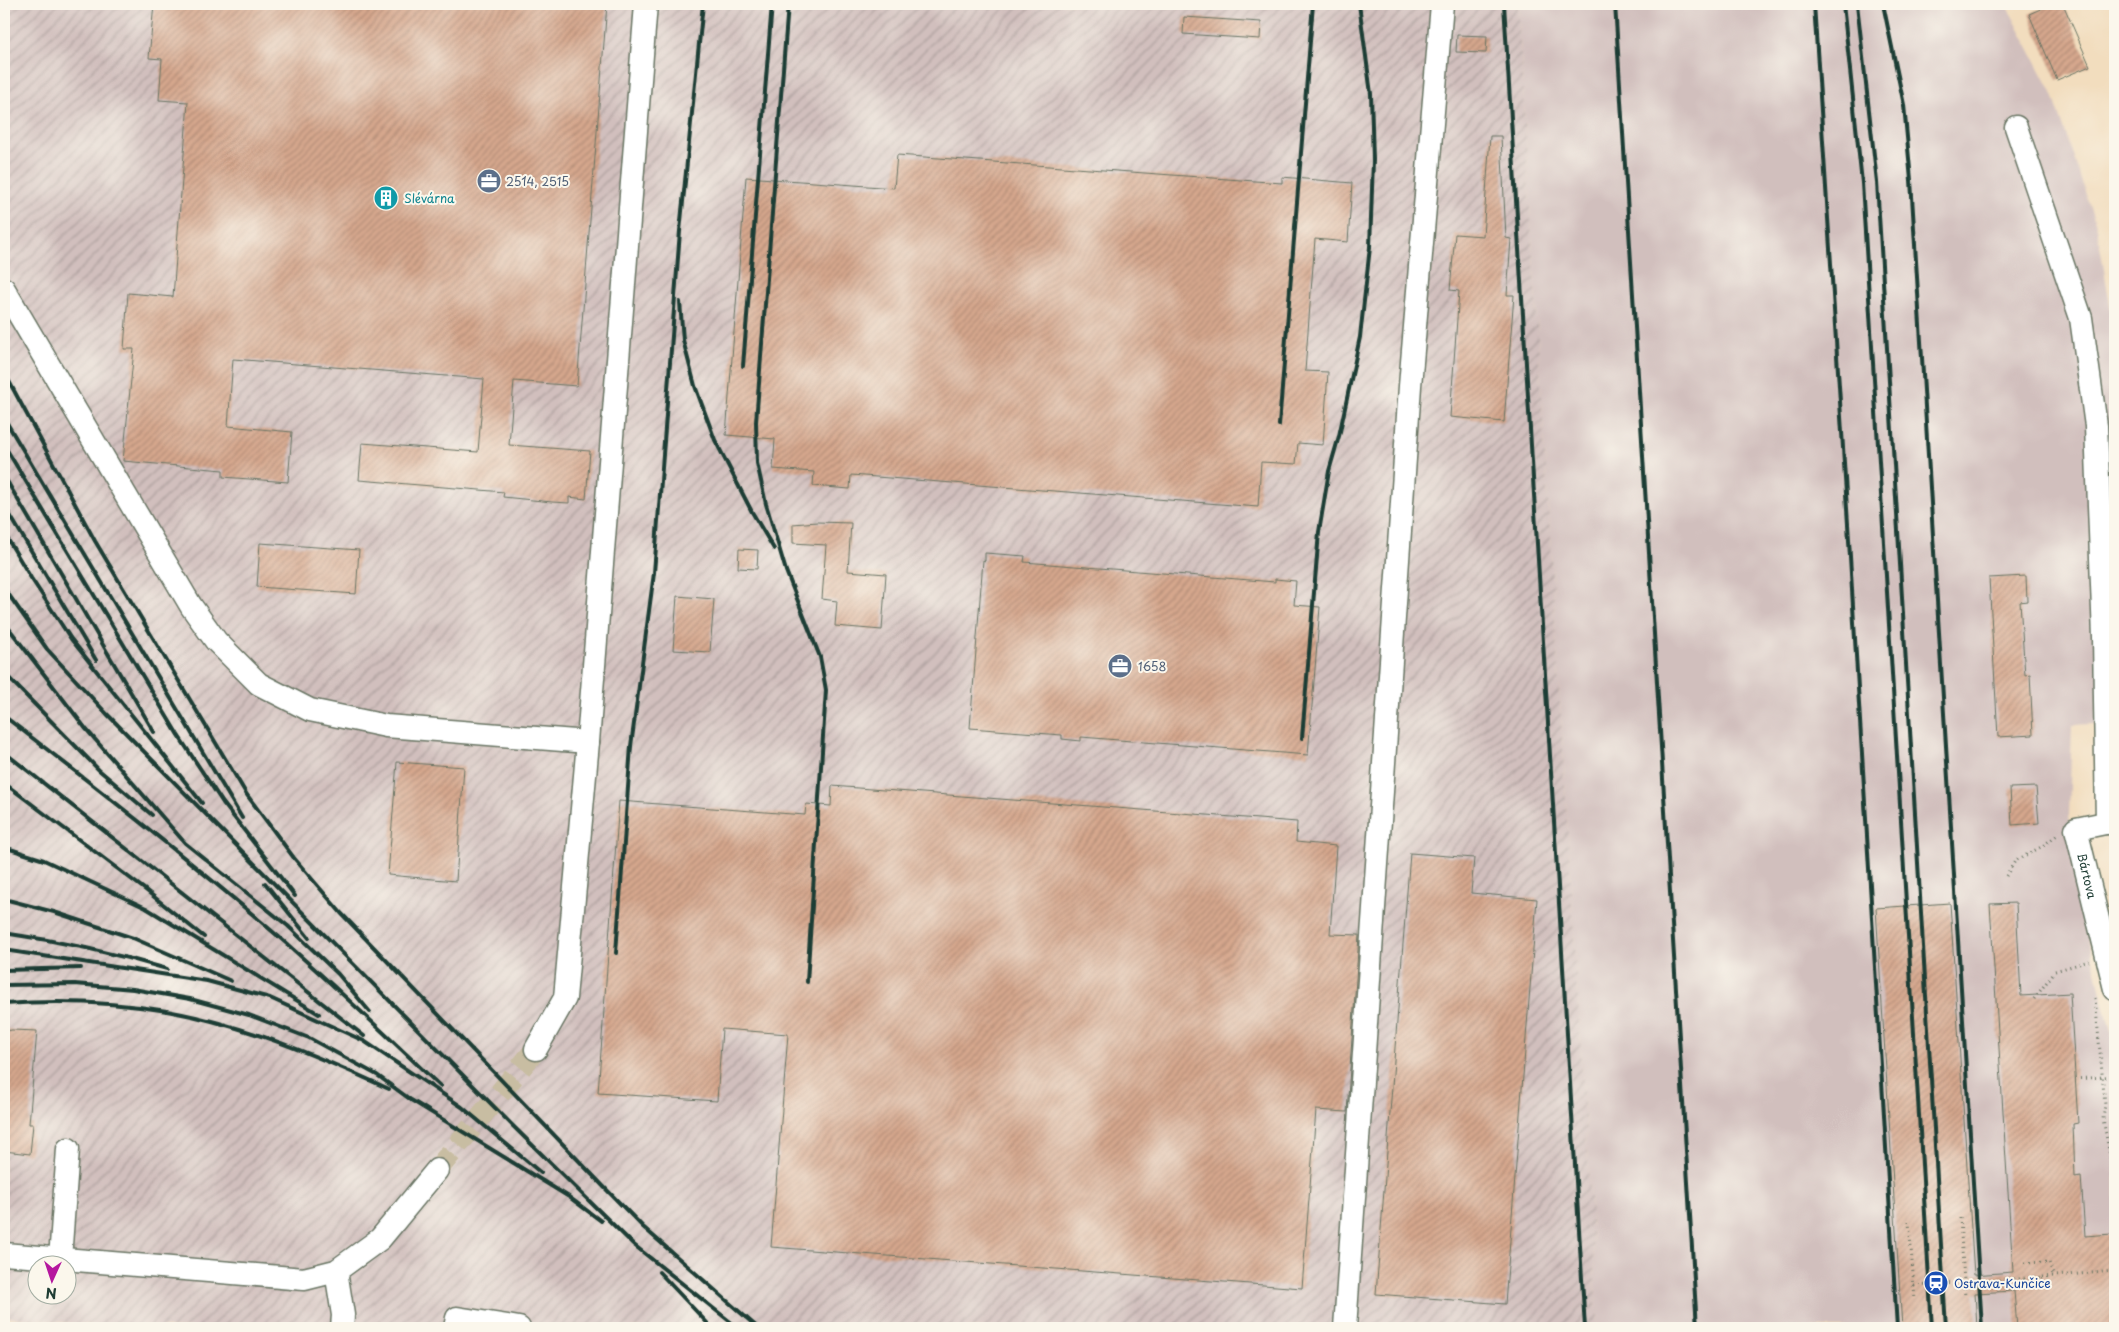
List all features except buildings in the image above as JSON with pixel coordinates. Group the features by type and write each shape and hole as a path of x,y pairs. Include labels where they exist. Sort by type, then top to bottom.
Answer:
{"street":[{"path":"536,1049 565,998 588,742 646,4"},
{"path":"1345,1328 1409,396 1442,4"},
{"path":"2016,127 2081,318 2094,416 2111,822 2076,829"},
{"path":"4,289 191,606 216,641 259,684 310,710 386,726 588,742"},
{"name":"Bártova","path":"2076,829 2105,992"},
{"path":"60,1254 68,1149"},
{"path":"78,1260 304,1279 336,1271 380,1239 437,1170"},
{"path":"4,1254 28,1256"},
{"path":"336,1271 343,1315 342,1328"},
{"path":"455,1328 457,1318 519,1328"}],"path":[{"path":"2006,876 2015,861 2041,847 2070,825 2076,829"},
{"path":"2034,999 2056,971 2090,960 2093,969"},
{"path":"2105,992 2102,1078 2105,1105 2103,1119 2111,1161"},
{"path":"2075,1079 2115,1076"},
{"path":"1960,1218 1965,1297"},
{"path":"1909,1222 1915,1300"},
{"path":"2025,1263 2049,1262 2053,1275"},
{"path":"1914,1286 2025,1281 2053,1275 2115,1271"}],"shaded area":[{"path":"4,4 1518,4 1598,1328 112,1327 4,1317"},
{"path":"1518,4 2006,4 2052,92 2097,228 2115,335 2115,723 2072,725 2069,816 2092,956 2115,1048 2115,1328 1598,1328"}],"tunnel":[{"path":"437,1170 536,1049"}],"railway":[{"path":"616,953 631,746 654,573 680,231 703,4"},
{"path":"743,366 772,4"},
{"path":"788,4 756,422 757,463 766,504 786,571 820,657 826,690 807,982"},
{"path":"1279,425 1313,4"},
{"path":"1302,738 1319,532 1329,471 1339,436 1360,337 1370,247 1373,160 1371,94 1359,4"},
{"path":"1504,4 1585,1328"},
{"path":"1615,4 1697,1328"},
{"path":"1814,4 1897,1328"},
{"path":"1843,4 1862,183 1932,1328"},
{"path":"1857,4 1877,182 1946,1328"},
{"path":"1883,4 1904,105 1911,180 1982,1328"},
{"path":"680,302 683,340 695,386 715,440 752,512 774,549"},
{"path":"4,372 95,541 247,795 294,858 341,913 643,1227 758,1328"},
{"path":"4,418 242,818"},
{"path":"4,445 178,735 223,803 295,896"},
{"path":"4,476 154,732"},
{"path":"4,505 96,660"},
{"path":"4,533 71,639 202,803"},
{"path":"4,588 47,649 107,714 513,1126 634,1245 738,1328"},
{"path":"4,622 86,729 185,843 288,926 338,974 370,1012"},
{"path":"4,673 99,770 152,815"},
{"path":"4,716 245,908 320,974 440,1086"},
{"path":"4,752 364,1036"},
{"path":"4,783 143,888 204,937"},
{"path":"4,847 44,860 146,908 319,1014"},
{"path":"265,883 309,938"},
{"path":"4,899 54,912 133,938 231,981"},
{"path":"4,933 86,948 167,969"},
{"path":"4,950 207,981 270,998 364,1041 462,1107 541,1173"},
{"path":"4,970 81,968"},
{"path":"4,985 75,984 133,989 190,999 249,1015 309,1038 377,1075 411,1100 569,1197 601,1221"},
{"path":"4,1004 45,1002 106,1004 147,1008 196,1017 225,1024 281,1043 389,1089"},
{"path":"659,1272 712,1328"}],"place":[{"name":"2514, 2515","path":"489,181"},
{"name":"Slévárna","path":"386,198"},
{"name":"1658","path":"1120,666"},
{"name":"Ostrava-Kunčice","path":"1936,1283"}]}
